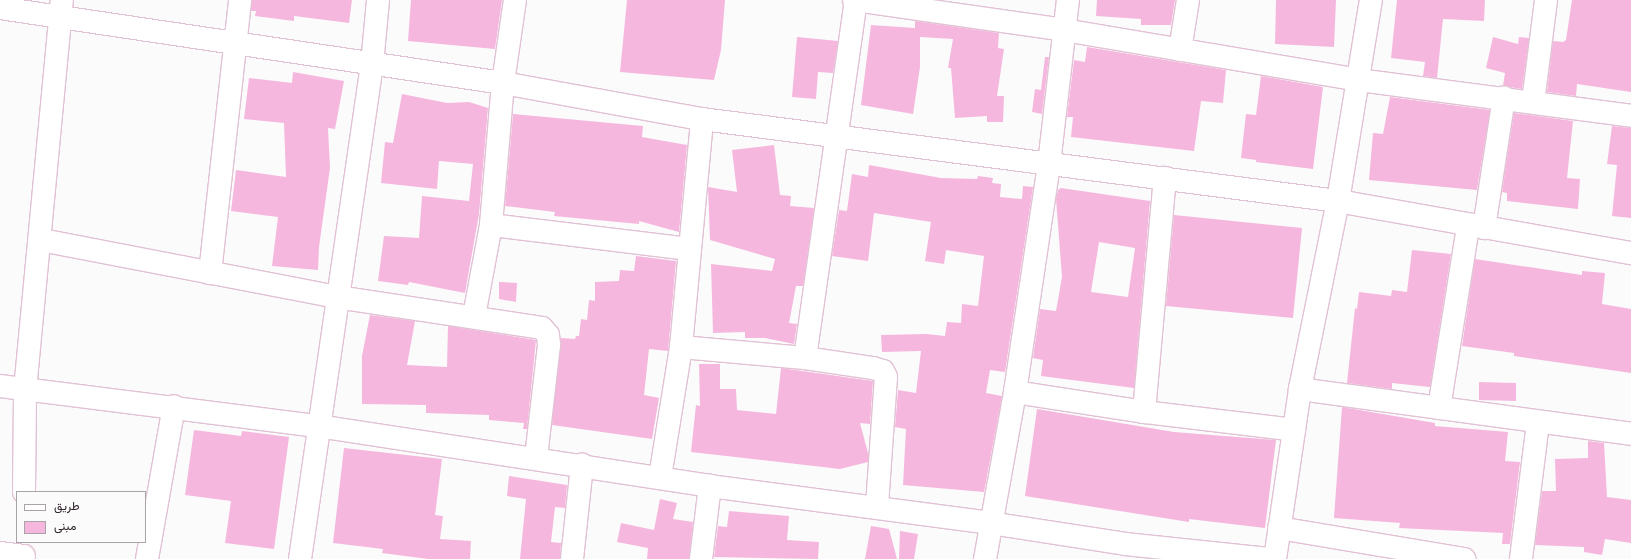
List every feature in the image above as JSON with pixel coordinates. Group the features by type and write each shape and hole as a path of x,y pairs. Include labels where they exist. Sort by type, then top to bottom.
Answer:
{"street":[{"path":"210,273 240,0"},
{"path":"300,559 318,426 372,64 378,0"},
{"path":"474,316 491,226 503,83 515,0"},
{"path":"805,358 855,0 1064,30 1359,80 1631,116"},
{"path":"985,559 990,523 1015,392 1049,164 1068,0"},
{"path":"1180,50 1188,0"},
{"path":"1275,559 1300,388 1338,201 1371,0"},
{"path":"1534,102 1546,0"},
{"path":"0,8 61,8 235,44 503,83 702,118 837,134 1049,164 1338,201 1476,227 1631,253"},
{"path":"24,491 25,390 41,240 61,8"},
{"path":"1439,408 1504,98"},
{"path":"660,477 681,347 702,118"},
{"path":"1144,412 1165,178"},
{"path":"491,226 689,249"},
{"path":"41,240 337,297 534,325 542,328 548,335 549,345 536,458"},
{"path":"681,347 805,358 883,370 886,377 877,507"},
{"path":"0,386 174,406 318,426 582,464 710,486 877,507 1125,544 1271,559"},
{"path":"1300,388 1631,434"},
{"path":"1015,392 1144,412 1294,430"},
{"path":"147,559 174,406"},
{"path":"1521,559 1538,422"},
{"path":"572,559 582,464"},
{"path":"702,559 710,486"},
{"path":"1280,528 1464,559"},
{"path":"0,553 24,552"}],"building":[{"path":"252,0 352,0 349,23 294,16 294,21 255,16 256,11 251,11"},
{"path":"411,0 502,0 495,49 408,41"},
{"path":"627,0 725,0 721,50 714,80 620,72"},
{"path":"1097,0 1175,0 1171,25 1141,25 1141,19 1096,16"},
{"path":"1276,0 1336,0 1334,47 1275,44"},
{"path":"1397,0 1485,0 1484,21 1443,19 1437,78 1423,76 1425,62 1391,58"},
{"path":"1572,0 1631,0 1631,92 1577,84 1576,96 1547,92 1553,41 1563,42 1566,40"},
{"path":"915,21 999,33 998,48 1004,49 997,96 1004,96 1003,122 987,122 987,116 955,118 951,68 948,68 953,39 920,37 920,67 913,114 861,105 871,25 915,28"},
{"path":"797,37 838,41 833,73 818,72 816,99 792,97"},
{"path":"1493,37 1518,44 1519,37 1529,38 1522,89 1503,86 1505,73 1486,68"},
{"path":"1087,47 1226,70 1223,103 1201,101 1194,151 1071,137 1073,117 1067,117 1074,60 1085,62"},
{"path":"1045,57 1049,57 1042,114 1032,112 1035,89 1041,90"},
{"path":"293,72 344,81 335,129 328,128 330,168 319,247 318,270 272,266 278,217 231,211 236,170 286,177 284,123 244,119 249,78 292,83"},
{"path":"1261,76 1323,87 1313,169 1256,162 1256,160 1241,158 1246,114 1256,115"},
{"path":"402,94 447,103 469,102 488,108 479,214 465,293 409,282 408,285 378,281 384,236 419,238 422,196 469,201 473,164 439,161 437,189 381,183 385,142 393,143"},
{"path":"1390,97 1490,110 1477,190 1369,180 1373,133 1383,134"},
{"path":"1514,113 1573,121 1567,178 1580,179 1578,209 1507,201 1507,193 1502,192"},
{"path":"513,114 643,126 642,137 687,145 679,232 639,221 639,224 554,216 555,212 505,206"},
{"path":"1612,126 1631,128 1631,218 1612,216 1617,165 1607,164"},
{"path":"774,145 780,195 791,196 790,206 814,208 803,286 796,286 789,323 797,324 794,344 765,338 745,338 745,332 713,333 711,264 772,271 775,259 710,240 708,187 737,192 732,150"},
{"path":"869,165 941,178 977,179 978,176 993,178 992,183 1001,184 1000,197 1022,199 1023,186 1033,187 1005,372 990,370 986,393 1002,396 984,492 903,485 906,429 895,427 898,390 916,393 921,351 882,352 881,335 926,334 945,336 947,322 961,323 962,304 978,306 984,256 946,250 944,264 925,261 931,222 874,213 868,261 832,256 839,210 847,211 852,174 868,177"},
{"path":"1061,188 1150,201 1134,388 1041,376 1043,360 1033,358 1040,309 1056,311 1062,277 1056,199 1058,190","holes":["1099,242 1135,248 1128,297 1091,292"]},
{"path":"1174,215 1302,228 1293,318 1166,306"},
{"path":"1412,250 1451,254 1430,387 1392,383 1392,389 1347,383 1355,308 1357,309 1359,292 1391,296 1392,290 1407,292"},
{"path":"636,256 676,261 668,351 649,349 644,395 659,398 652,439 552,425 561,338 575,339 576,336 579,336 581,319 587,320 589,300 595,301 595,282 619,281 620,270 634,271"},
{"path":"1475,259 1582,275 1582,271 1605,273 1602,304 1631,309 1631,373 1514,356 1514,353 1462,346"},
{"path":"499,282 517,283 516,302 499,299"},
{"path":"370,315 415,321 407,365 447,367 448,326 536,340 527,429 523,429 524,423 489,420 489,415 426,413 426,405 362,404 362,356"},
{"path":"699,364 720,364 720,389 736,389 737,410 776,414 781,368 873,381 870,424 860,423 868,453 868,462 840,469 691,452 696,405 700,406"},
{"path":"1479,382 1516,383 1516,401 1479,400"},
{"path":"1342,407 1435,423 1435,426 1508,432 1505,461 1520,462 1510,544 1502,544 1503,533 1399,528 1400,523 1334,518"},
{"path":"1037,409 1174,432 1276,440 1265,528 1189,519 1189,522 1025,496"},
{"path":"194,430 241,436 242,431 289,437 274,549 225,543 231,501 185,495"},
{"path":"1588,441 1604,443 1607,497 1631,500 1631,543 1605,539 1602,555 1584,552 1584,547 1535,545 1542,491 1556,491 1555,459 1588,458"},
{"path":"344,448 442,459 435,515 443,516 440,539 471,541 470,559 428,559 382,553 383,549 333,543"},
{"path":"509,476 567,485 565,508 555,507 551,542 561,543 560,559 520,559 526,499 507,496"},
{"path":"660,499 677,503 673,519 693,522 689,559 647,559 648,548 617,542 621,523 654,530"},
{"path":"729,511 789,516 787,540 819,542 818,559 714,557 718,526 727,527"},
{"path":"871,526 889,529 897,559 865,559"},
{"path":"900,531 918,534 914,559 899,559"}]}
